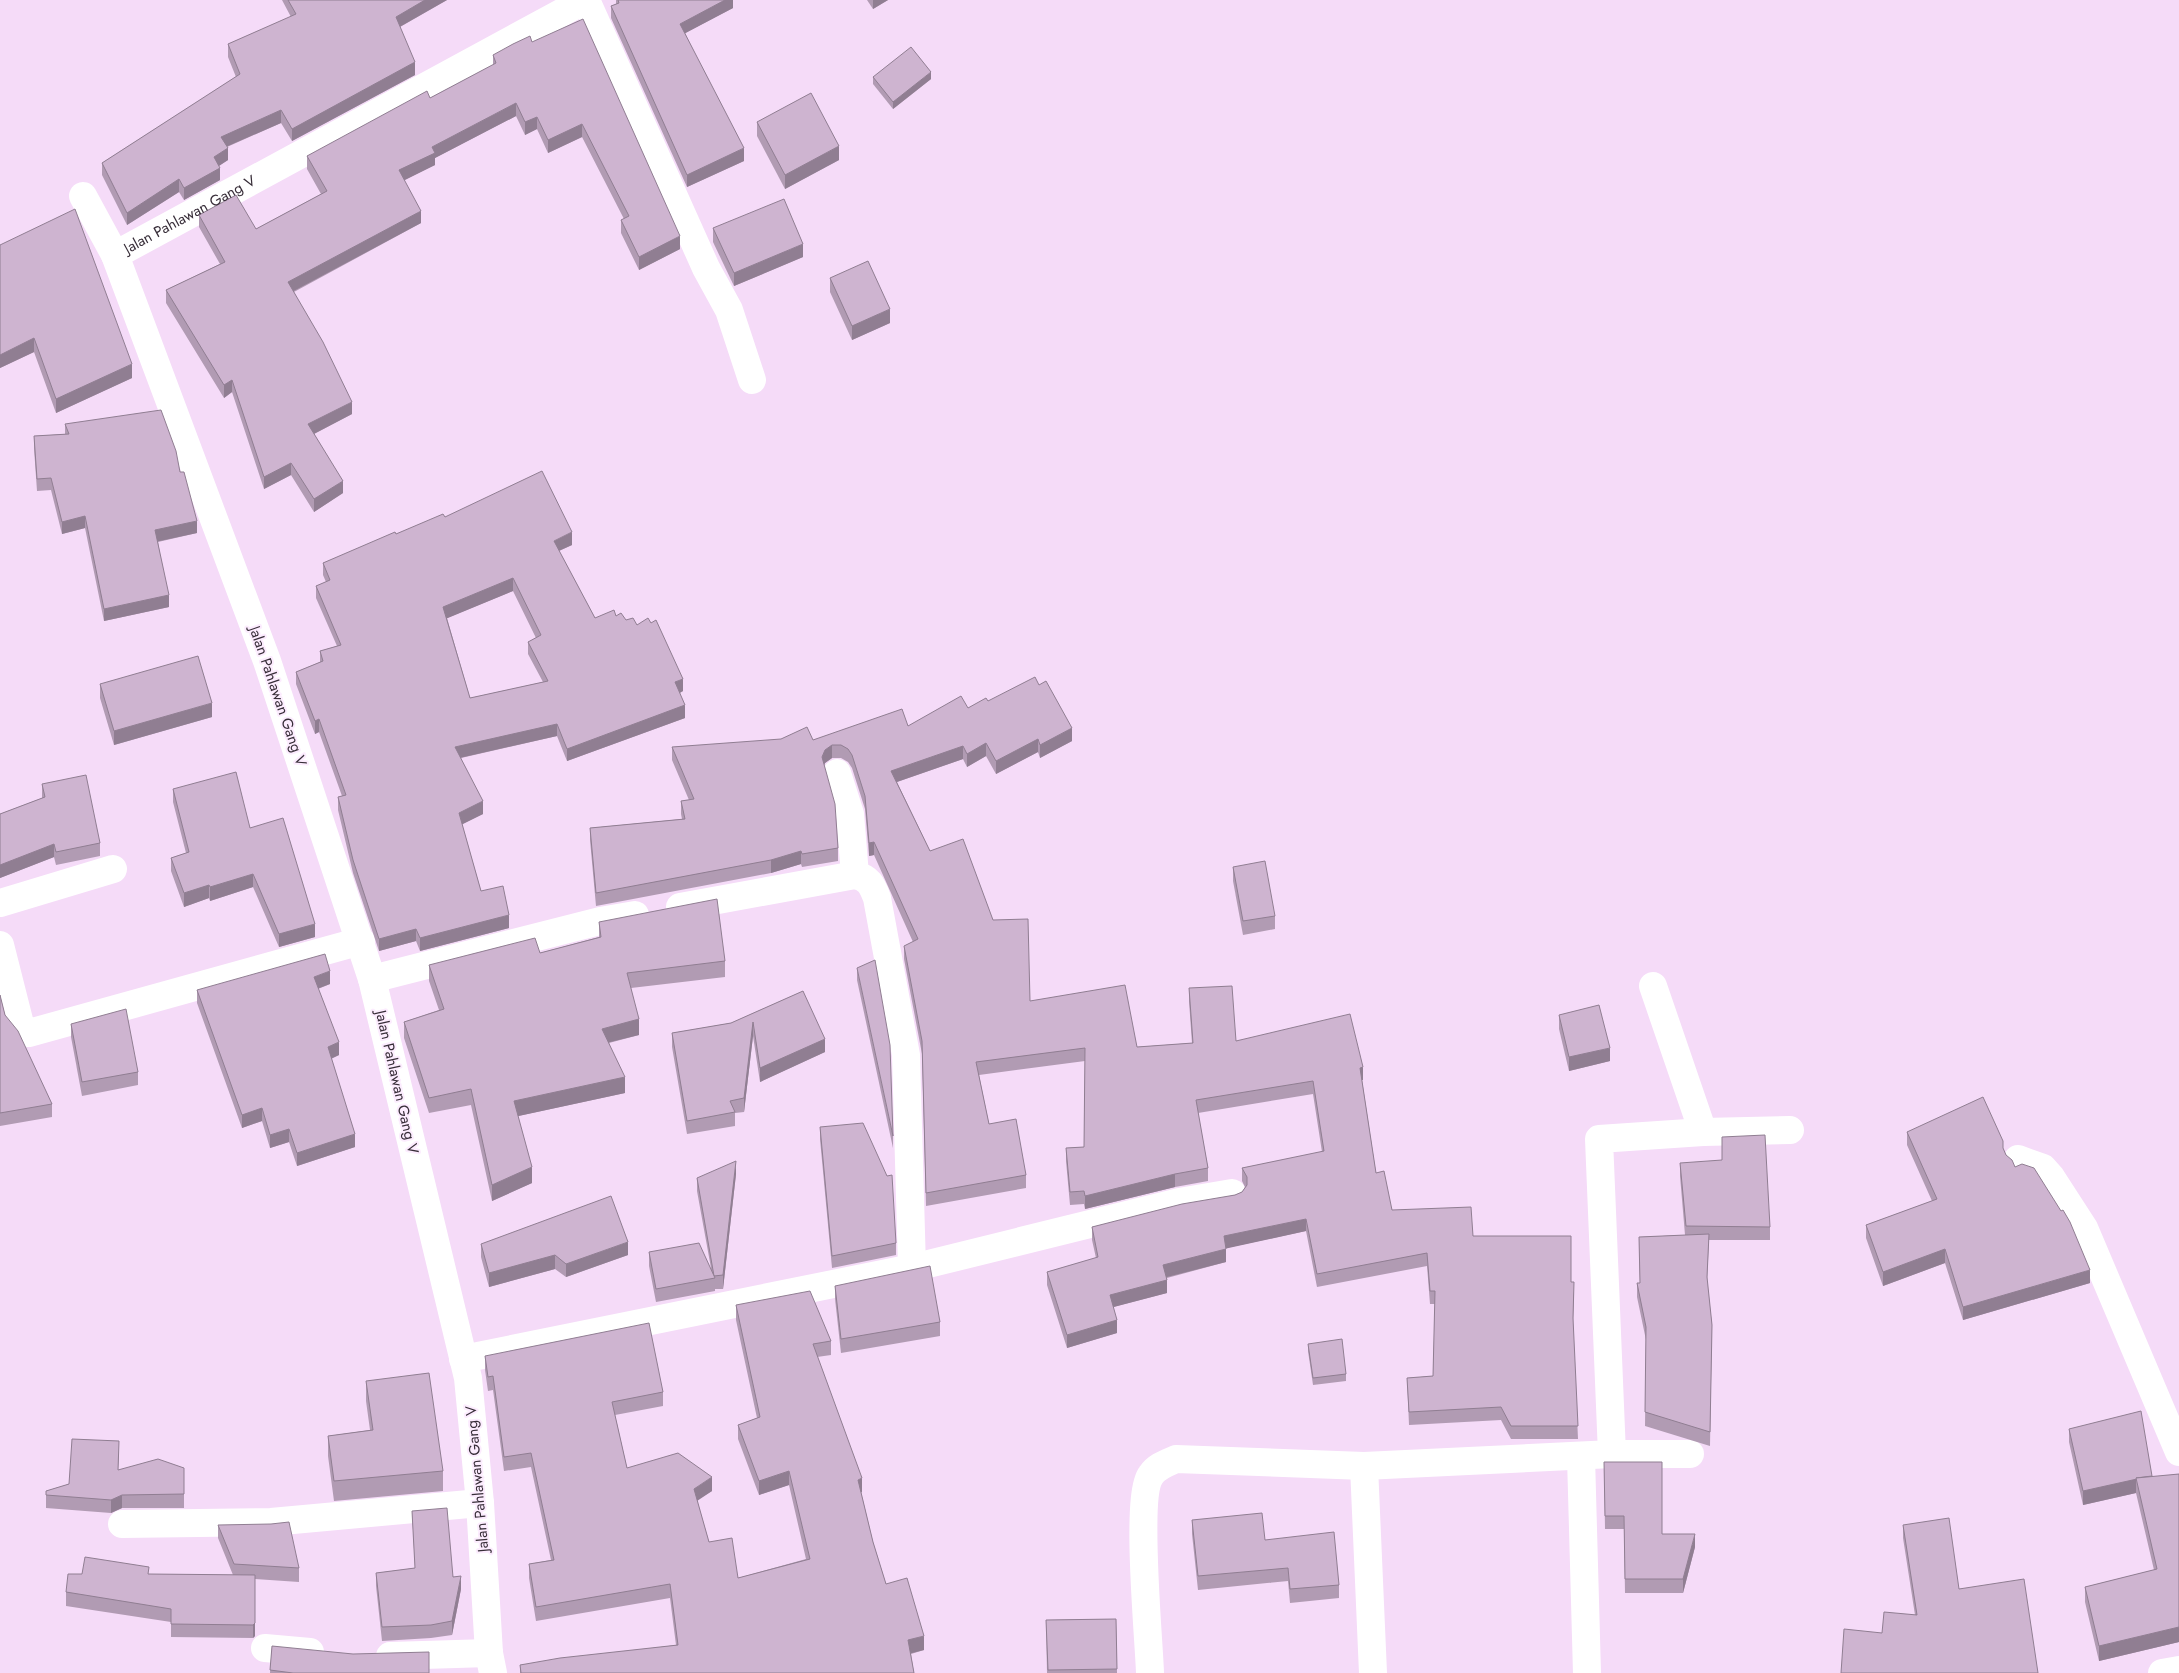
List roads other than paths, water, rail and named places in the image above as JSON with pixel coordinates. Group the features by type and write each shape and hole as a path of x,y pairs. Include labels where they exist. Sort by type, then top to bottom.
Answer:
{"street":[{"name":"Jalan Pahlawan Gang V","path":"491,1663 480,1503 468,1378 372,980 361,941 267,661 115,255 586,0"},
{"path":"586,0 706,268 729,310 752,380"},
{"path":"83,196 115,255"},
{"path":"837,773 850,814 855,875"},
{"path":"0,903 113,869"},
{"path":"372,980 600,922 855,875 865,877 871,884 877,898 906,1055 912,1268"},
{"path":"0,945 20,1024 29,1033 361,941"},
{"path":"1652,986 1703,1132"},
{"path":"1612,1454 1599,1139 1703,1132 1790,1130"},
{"path":"2018,1159 2043,1168 2051,1177 2084,1228 2179,1452"},
{"path":"463,1359 912,1268 1179,1202 1232,1193"},
{"path":"1150,1673 1142,1513 1150,1476 1162,1465 1176,1459 1364,1466 1612,1454 1690,1454"},
{"path":"1581,1457 1587,1673"},
{"path":"1364,1466 1373,1673"},
{"path":"122,1524 272,1522 480,1503"},
{"path":"265,1648 337,1655"},
{"path":"364,1656 491,1663"},
{"path":"2162,1673 2179,1670"}]}
